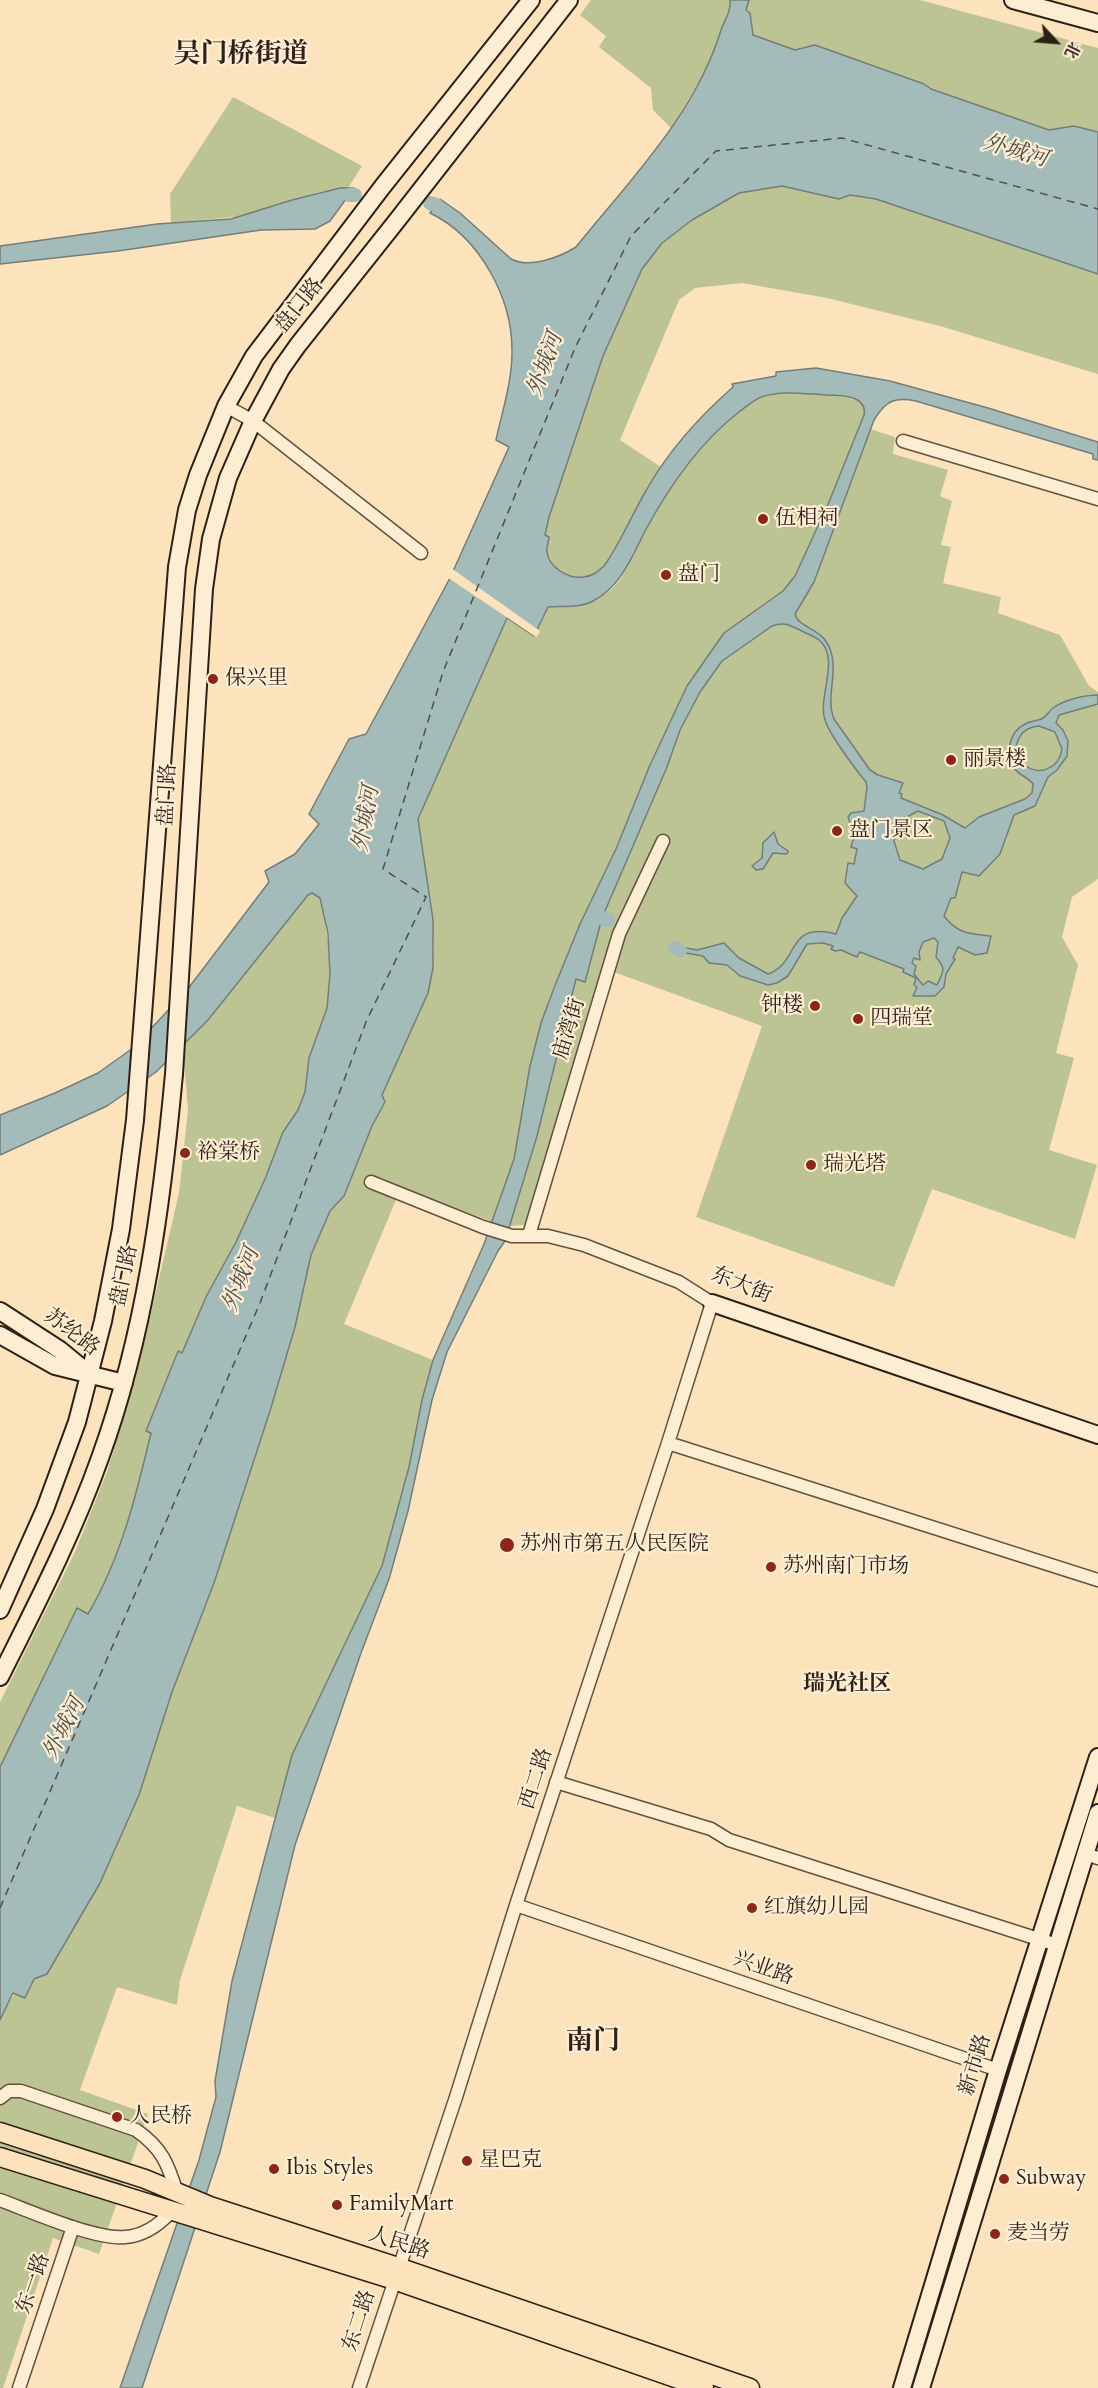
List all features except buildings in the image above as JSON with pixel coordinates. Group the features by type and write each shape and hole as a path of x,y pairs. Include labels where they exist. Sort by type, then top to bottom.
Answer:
{"main road":[{"name":"盘门路","path":"0,1610 29,1549 64,1461 91,1376 121,1229 135,1120 177,567 189,503 206,452 225,406 254,357 383,186 531,0"},
{"name":"盘门路","path":"0,1677 73,1526 101,1456 124,1383 156,1235 174,1074 198,655 211,538 222,498 253,421 281,369 569,0"},
{"path":"1014,0 1098,23"},
{"name":"东大街","path":"712,1303 1098,1435"},
{"name":"苏纶路","path":"0,1311 60,1350 91,1376"},
{"name":"苏纶路","path":"0,1335 55,1366 91,1376"},
{"path":"91,1376 124,1383"},
{"name":"新市路","path":"902,2388 998,2070 1098,1757"},
{"name":"新市路","path":"921,2388 1057,1945 1092,1856 1098,1813"},
{"name":"人民路","path":"0,2132 145,2179 177,2193 208,2213"},
{"name":"人民路","path":"0,2157 172,2211 208,2213 750,2388"},
{"name":"人民路","path":"396,2273 704,2388"}],"street":[{"path":"225,406 253,421 421,553"},
{"path":"903,441 1098,499"},
{"name":"庙湾街","path":"529,1235 619,934 663,841"},
{"name":"东大街","path":"371,1182 483,1227 512,1236 556,1237 584,1245 679,1282 712,1303"},
{"name":"西二路","path":"396,2273 456,2097 516,1905 712,1303"},
{"path":"668,1443 1098,1580"},
{"path":"556,1782 711,1829 729,1840 1057,1945"},
{"name":"兴业路","path":"516,1905 998,2070"},
{"path":"0,2098 9,2091 21,2091 136,2130 152,2140 161,2152 177,2193"},
{"path":"0,2200 73,2227 110,2237 126,2237 160,2224 172,2211"},
{"name":"东一路","path":"19,2388 73,2227"},
{"name":"东二路","path":"359,2388 396,2273"}],"green space":[{"path":"591,0 920,0 1098,48 1098,132 1074,126 1049,130 815,45 795,50 753,35 750,13 721,31 710,63 671,128 653,110 651,88 599,47 606,36 580,15"},
{"path":"233,97 362,166 348,188 319,192 244,216 171,223 170,194"},
{"path":"782,186 839,199 850,195 876,199 1098,274 1098,374 940,326 827,298 742,283 695,288 679,300 620,440 661,467 604,566 586,577 572,576 560,571 552,563 547,552 549,537 545,536 549,517 603,356 642,269 662,243 692,220 739,193"},
{"name":"盘门景区","path":"783,393 824,394 844,397 863,404 870,429 895,437 893,454 948,470 940,496 952,501 941,545 951,547 943,583 1001,597 998,613 1060,635 1089,686 1098,692 1098,879 1072,897 1062,937 1078,965 1056,1053 1074,1058 1049,1150 1097,1165 1075,1239 932,1189 894,1287 696,1217 762,1026 611,971 530,1220 523,1225 512,1226 496,1223 401,1188 344,1324 433,1360 422,1400 409,1467 382,1566 292,1755 275,1818 237,1806 180,1980 177,2005 117,1987 80,2090 148,2114 99,2254 53,2238 3,2388 0,2388 0,2020 9,2003 23,1986 47,1974 100,1883 139,1795 172,1692 214,1583 270,1411 295,1327 311,1255 330,1211 344,1196 372,1126 385,1102 382,1095 428,993 433,968 434,944 418,819 507,617 547,607 586,601 608,592 625,572 670,490 702,446 721,426 741,410 761,398"},
{"path":"312,893 320,898 330,952 330,974 327,1008 309,1058 305,1092 298,1110 283,1132 265,1179 236,1242 206,1297 182,1353 177,1351 146,1431 151,1433 139,1480 110,1571 88,1614 77,1608 0,1767 0,1702 75,1552 107,1472 136,1377 179,1193 188,1110 184,1062 186,1042 208,1020 308,895"}],"water":[{"name":"外城河","path":"730,0 749,0 746,10 750,13 753,35 795,50 815,45 1049,130 1074,126 1098,132 1098,274 876,199 850,195 839,199 782,186 739,193 692,220 662,243 642,269 603,356 549,517 545,535 549,537 547,549 551,563 560,571 577,577 592,575 604,566 665,461 708,410 733,387 732,384 776,376 776,372 816,368 890,381 1098,442 1098,460 1093,459 1093,454 916,401 902,399 887,404 874,420 814,582 795,614 797,619 817,632 827,642 830,649 833,667 831,702 834,719 870,770 903,783 899,793 902,794 901,798 943,815 965,828 979,817 1025,799 1032,793 1033,784 1017,771 1010,757 1010,744 1015,732 1027,723 1043,718 1058,705 1074,698 1098,695 1098,704 1059,715 1056,723 1063,730 1068,741 1067,756 1057,770 1048,777 1035,806 1014,815 1000,854 979,876 962,872 955,898 951,898 944,916 959,930 991,936 987,953 975,955 958,947 953,958 955,959 946,974 944,987 935,996 913,996 917,987 914,985 916,978 903,972 904,969 860,952 857,957 841,950 835,951 831,949 833,946 823,943 807,944 788,976 777,983 768,985 740,976 727,965 709,963 703,956 680,952 681,947 697,950 724,943 739,958 768,974 785,961 795,945 808,933 820,931 836,934 842,918 857,896 845,883 848,863 854,864 857,849 851,847 857,826 850,823 848,817 851,813 864,811 867,787 866,782 837,743 825,720 823,711 828,657 825,648 815,637 787,625 772,626 722,661 700,692 680,730 667,767 602,918 585,982 576,979 537,1136 505,1241 447,1352 432,1400 408,1511 389,1579 295,1845 220,2152 142,2388 120,2388 199,2160 216,2097 215,2081 232,1981 292,1755 382,1566 409,1467 422,1400 433,1360 484,1244 514,1159 530,1066 541,1023 554,988 580,924 616,849 650,765 687,686 724,633 783,591 795,576 829,502 864,415 862,403 845,396 793,393 769,395 753,401 724,424 686,467 653,516 624,571 611,588 588,603 577,606 548,607 534,636 507,618 418,819 433,920 433,968 428,993 382,1095 385,1102 372,1126 344,1196 330,1211 311,1255 295,1327 270,1411 214,1583 172,1692 139,1795 100,1883 47,1974 34,1979 25,1998 13,1993 0,2020 0,1767 77,1608 88,1614 110,1571 139,1480 151,1433 146,1431 178,1351 182,1353 206,1297 236,1242 265,1179 283,1132 298,1110 305,1092 309,1058 327,1008 330,974 328,934 320,898 312,893 308,895 208,1020 156,1072 107,1106 0,1155 0,1115 98,1073 133,1048 187,990 269,882 265,871 295,854 319,824 309,814 349,739 366,734 450,578 509,447 496,440 509,386 512,364 511,332 500,291 478,254 464,237 430,213 440,199 460,213 511,259 519,262 545,260 562,255 576,247 639,171 678,117 710,60","holes":["1039,726 1055,732 1062,749 1053,766 1035,770 1023,764 1016,748 1023,732","918,811 944,821 950,838 942,859 923,869 900,860 894,841 903,819","934,938 938,942 936,957 943,970 937,985 928,981 923,985 914,974 916,966 912,963 914,958 920,960 919,952 923,942"]},
{"path":"340,188 354,188 330,221 315,229 261,230 118,251 0,264 0,246 157,224 231,219"},
{"path":"774,832 778,844 788,851 787,854 773,853 763,869 756,870 752,866 762,858 763,843"}],"pier":[{"path":"451,568 540,631 538,635 536,637 447,577"}],"waterway":[{"path":"349,195 355,195"},
{"path":"430,203 436,205"},
{"path":"602,918 608,920"},
{"path":"675,948 680,950"}],"ferry route":[{"path":"0,1908 260,1303 366,1022 426,897 383,869 443,672 575,348 631,236 716,151 842,138 1098,209"}],"place":[{"name":"伍相祠","path":"763,519"},
{"name":"盘门","path":"666,575"},
{"name":"保兴里","path":"213,679"},
{"name":"丽景楼","path":"951,760"},
{"name":"盘门景区","path":"837,831"},
{"name":"钟楼","path":"815,1006"},
{"name":"四瑞堂","path":"858,1019"},
{"name":"裕棠桥","path":"185,1153"},
{"name":"瑞光塔","path":"811,1165"},
{"name":"苏州市第五人民医院","path":"507,1545"},
{"name":"苏州南门市场","path":"771,1567"},
{"name":"红旗幼儿园","path":"752,1908"},
{"name":"人民桥","path":"117,2117"},
{"name":"星巴克","path":"467,2161"},
{"name":"Ibis Styles","path":"274,2169"},
{"name":"Subway","path":"1004,2179"},
{"name":"FamilyMart","path":"337,2205"},
{"name":"麦当劳","path":"995,2234"}],"district":[{"name":"吴门桥街道","path":"241,56"},
{"name":"瑞光社区","path":"847,1685"},
{"name":"南门","path":"593,2043"}]}
